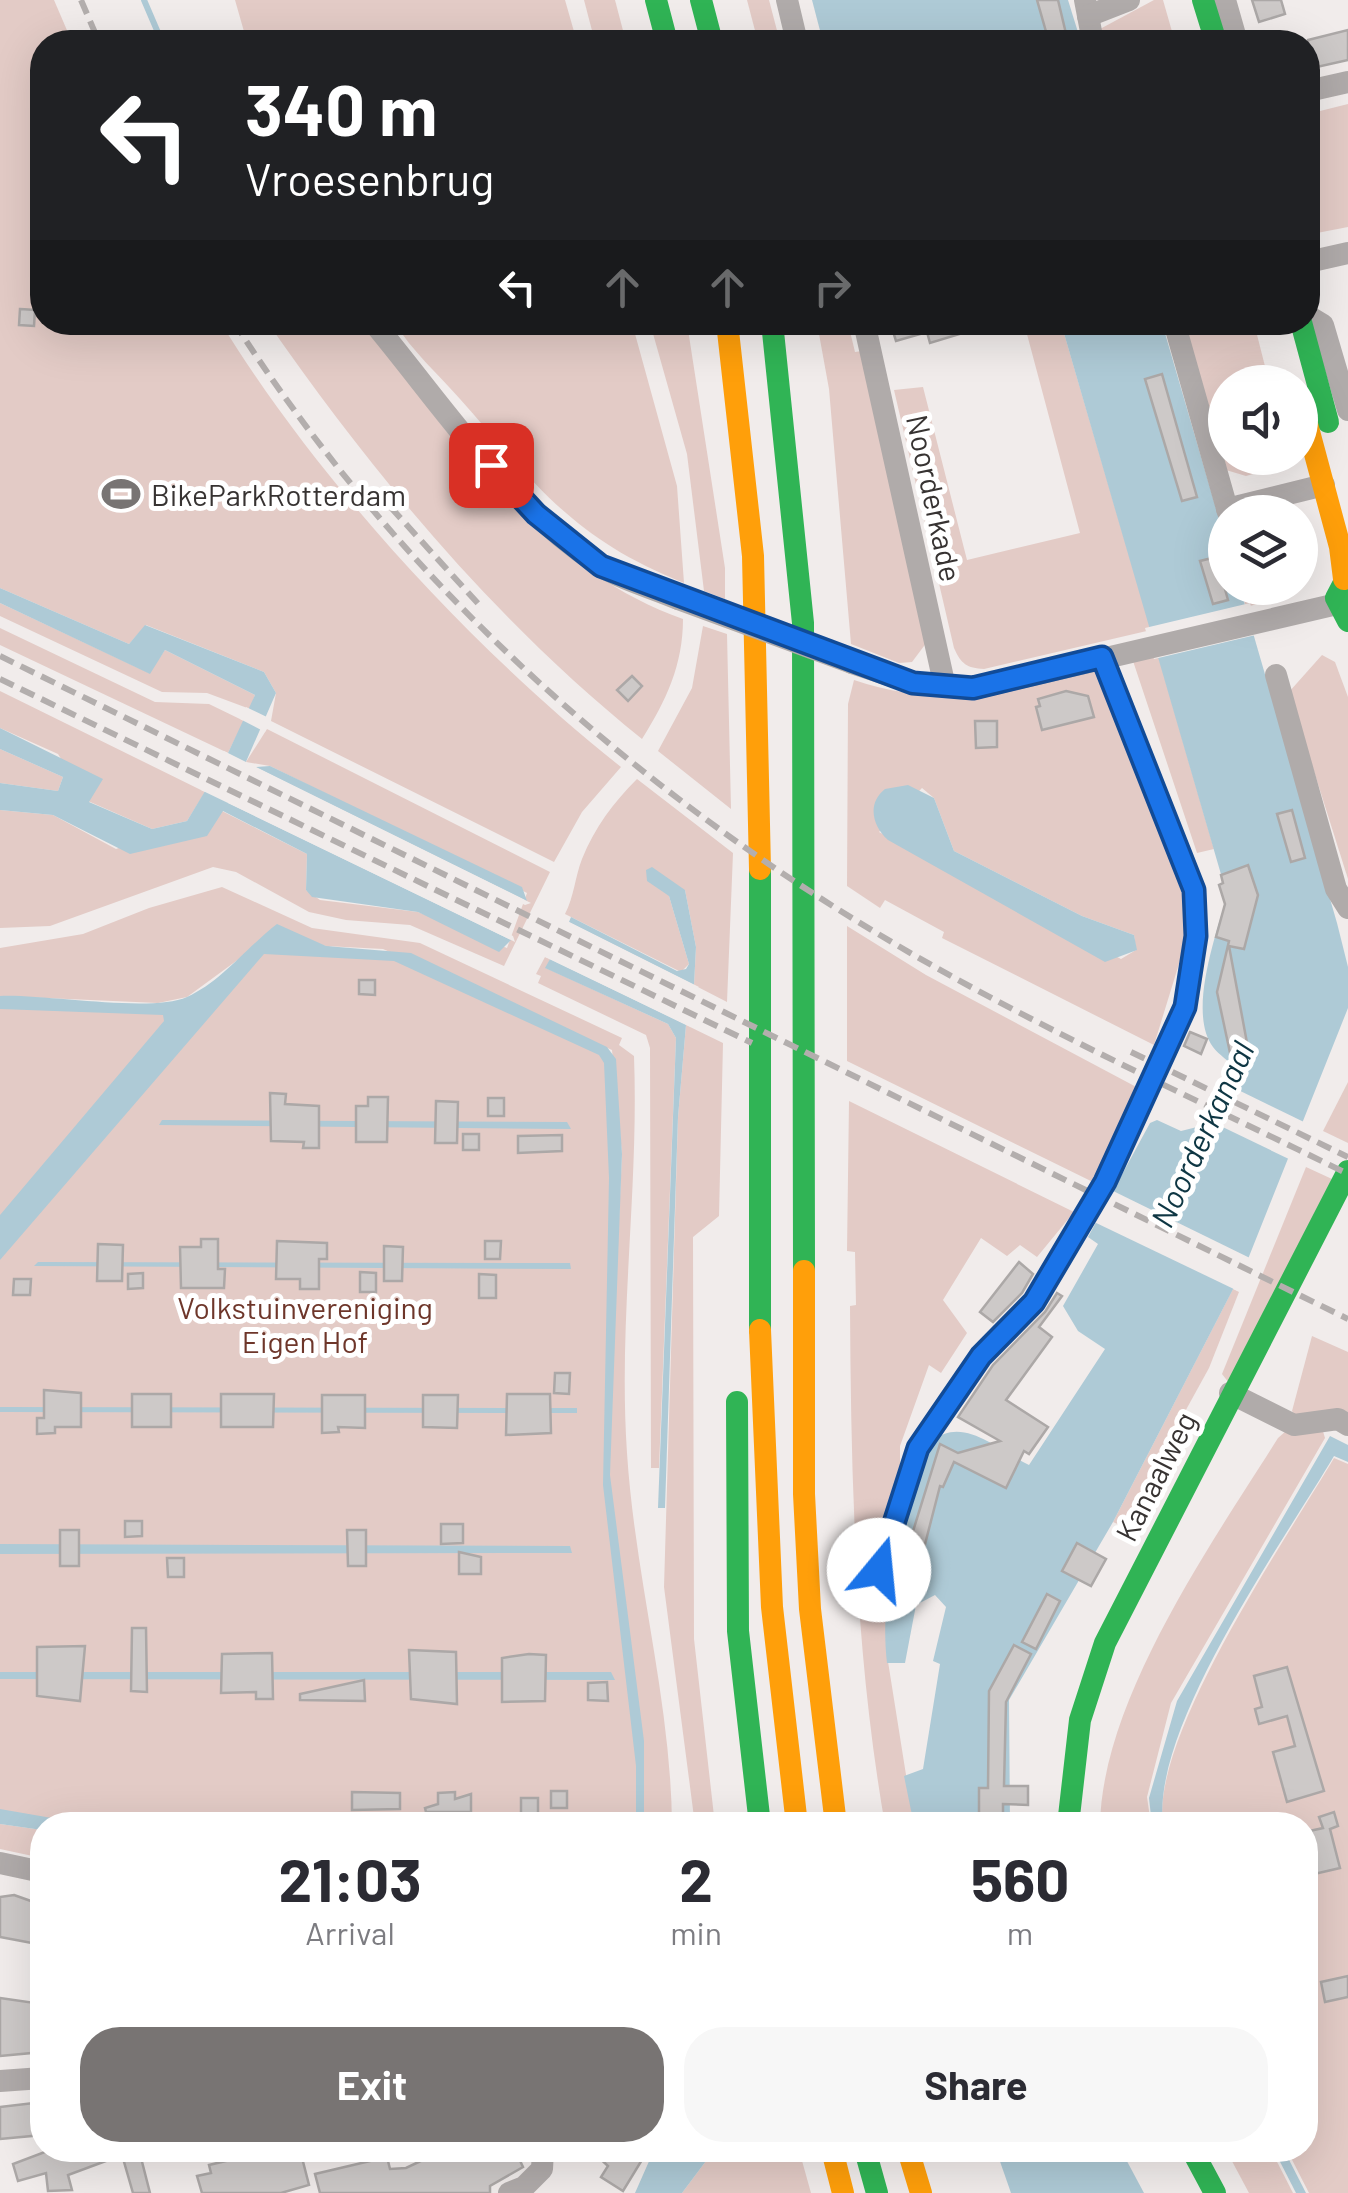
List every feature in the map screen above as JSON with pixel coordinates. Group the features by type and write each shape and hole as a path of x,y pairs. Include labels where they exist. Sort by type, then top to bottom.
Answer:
{"main road":[{"path":"656,0 663,30"},
{"path":"700,0 709,30"},
{"path":"1186,0 1195,30"},
{"path":"1203,0 1212,30"},
{"path":"729,335 754,546 760,692 758,1247 771,1582 796,1812"},
{"path":"773,335 802,623 804,1494 810,1609 834,1812"},
{"path":"1283,335 1291,365"},
{"path":"1305,335 1348,494"},
{"path":"1318,463 1346,577 1342,612"},
{"name":"Kanaalweg","path":"1086,1812 1088,1773 1105,1686 1119,1651 1348,1170"},
{"name":"Kanaalweg","path":"1069,1812 1080,1720 1104,1643 1348,1209"},
{"path":"758,1247 739,1334 738,1631 759,1812"},
{"path":"835,2162 844,2193"},
{"path":"868,2162 877,2193"},
{"path":"912,2162 921,2193"},
{"path":"1182,2162 1199,2193"},
{"path":"1198,2162 1215,2193"}],"street":[{"path":"787,0 794,30"},
{"path":"1086,8 1129,0"},
{"path":"1225,0 1234,30"},
{"path":"1320,88 1348,82"},
{"path":"1320,259 1348,253"},
{"path":"1320,322 1348,410"},
{"path":"382,335 424,392 536,514 601,566 678,599 913,683 973,688 1258,620 1342,612"},
{"name":"Noorderkade","path":"867,335 945,687"},
{"path":"1178,335 1223,495"},
{"path":"1287,495 1324,485"},
{"path":"879,1570 918,1448 981,1356 1034,1302 1105,1182 1185,1007 1196,936 1194,890 1102,657"},
{"path":"1276,675 1336,889 1348,908"},
{"path":"1240,1398 1294,1424 1338,1420 1348,1425"},
{"path":"0,1863 30,1869"},
{"path":"0,2081 30,2079"},
{"path":"510,2193 524,2187 541,2162"}],"green space":[{"path":"0,0 54,0 67,30 30,30 30,335 229,335 304,443 403,561 510,671 621,767 582,812 554,862 271,721 276,693 264,672 146,625 129,644 0,588"},
{"path":"235,0 565,0 574,30 244,30"},
{"path":"584,0 615,0 623,30 592,30"},
{"path":"747,0 769,0 777,30 755,30"},
{"path":"1154,0 1163,0 1172,30 1100,30"},
{"path":"1348,104 1348,227 1320,232 1320,111"},
{"path":"277,335 376,335 466,455 544,535 587,569 633,597 683,619 672,682 642,739 588,694 487,596 394,490"},
{"path":"404,335 635,335 677,486 684,583 613,548 559,507"},
{"path":"653,335 689,335 725,568 725,599 704,591 687,454"},
{"path":"819,335 851,335 855,352 862,351 927,642 912,662 899,663 851,644 829,389"},
{"path":"1027,335 1065,335 1151,630 984,669 965,664 954,648 894,390 923,387 967,560 1080,533"},
{"path":"1187,335 1257,335 1265,365 1208,365 1208,408"},
{"path":"0,603 149,673 165,650 255,695 250,709 207,693 162,692 0,616"},
{"path":"703,626 727,634 731,809 658,751 692,688"},
{"path":"0,628 155,702 209,704 244,721 228,753 0,645"},
{"path":"1158,655 1214,849 1197,853 1133,661"},
{"path":"1322,655 1335,662 1348,697 1348,879 1289,692"},
{"path":"1103,669 1187,908 1186,941 1154,1045 942,938 944,932 885,900 880,908 847,886 848,704 854,680 888,689 950,696 1009,690","holes":["922,788 934,798 954,851 1082,916 1134,935 1136,950 1121,959 879,832"]},
{"path":"0,691 205,792 187,821 152,829 88,801 58,754 0,728"},
{"path":"267,729 550,872 504,966 410,925 346,920 309,912 236,872 213,867 50,926 0,928 0,810 53,815 116,849 222,811 307,854 306,890 320,900 418,912 507,948 527,893 270,766 246,762"},
{"path":"0,749 63,777 58,791 0,783"},
{"path":"637,779 733,853 727,1002 694,985 696,947 685,890 669,896 689,964 681,972 565,914 593,836 612,806"},
{"name":"Volkstuinvereniging Eigen Hof","path":"222,887 312,928 420,943 622,1038 619,1045 634,1056 634,1156 625,1354 627,1453 666,1732 671,1812 644,1812 644,1741 640,1739 640,1812 30,1812 30,1818 0,1813 0,1002 188,1011 273,938 326,946 271,929 262,942 187,997 158,1003 0,996 0,948 83,934 149,908","holes":["326,946 383,949 612,1050 622,1154 612,1369 612,1071 605,1054 399,957"]},
{"path":"847,926 926,975 1142,1090 1097,1184 847,1061"},
{"path":"545,957 550,959 546,968 668,1024 676,1038 659,1468 651,1468 650,1048 646,1035 538,983 541,976 536,974"},
{"path":"686,1025 723,1043 719,1216 693,1237 694,1639 714,1812 693,1812 664,1587 678,1117"},
{"path":"1348,1082 1348,1143 1323,1131"},
{"path":"849,1101 1074,1212 1037,1257 1020,1245 1007,1256 981,1238 943,1300 967,1333 941,1373 929,1365 900,1446 900,1466 874,1569 888,1577 886,1649 912,1812 883,1812 867,1696 854,1502 850,1306 856,1305 855,1252 847,1251"},
{"path":"1306,1167 1332,1179 1229,1383 1222,1374"},
{"path":"1233,1289 1239,1292 1209,1368 1122,1526 1113,1522"},
{"path":"1312,1336 1348,1352 1348,1418 1295,1415 1292,1411"},
{"path":"1322,1428 1325,1438 1171,1703 1147,1797 1149,1812 1102,1812 1119,1726 1140,1675 1193,1573 1286,1431"},
{"path":"1334,1458 1348,1464 1348,2193 1309,2193 1293,2162 1318,2162 1318,1812 1164,1812 1165,1787 1178,1742 1199,1691 1256,1586"},
{"path":"0,1824 30,1828 30,1855 0,1849"},
{"path":"705,2162 802,2162 811,2193 682,2193"},
{"path":"1232,2162 1277,2162 1293,2193 1249,2193"}],"water":[{"path":"812,0 1068,0 1077,30 820,30"},
{"name":"Noorderkanaal","path":"1064,335 1166,335 1212,495 1208,495 1208,605 1245,605 1337,923 1348,967 1348,1008 1246,1264 1113,1522 1009,1700 1010,1812 911,1812 904,1776 923,1769 940,1664 933,1661 946,1607 935,1595 916,1605 905,1663 887,1663 886,1605 903,1523 932,1442 944,1434 968,1433 1029,1465 1105,1349 1078,1331 1063,1306 1098,1244 1088,1237 1150,1123 1157,1120 1181,1131 1209,1124 1236,1068 1213,1047 1206,1032 1203,994 1227,895"},
{"path":"0,588 129,644 145,625 264,672 276,693 228,803 511,940 499,952 418,912 312,897 306,890 307,854 223,811 207,836 130,854 53,815 0,810 0,783 58,791 63,777 0,749 0,728 103,779 89,802 152,829 187,821 228,753 255,695 165,650 150,674 0,603"},
{"path":"270,766 522,887 527,901 256,767"},
{"path":"908,785 934,798 954,851 1082,916 1134,935 1137,950 1105,962 888,840 875,821 876,801 885,789"},
{"path":"652,867 685,890 696,947 694,985 569,922 571,917 677,971 686,969 689,964 669,896 647,881 646,870"},
{"path":"277,924 326,946 411,953 607,1047 616,1059 622,1154 610,1475 644,1741 644,1812 636,1812 636,1766 603,1485 609,1178 604,1063 599,1055 394,961 264,954 0,1260 0,1215 164,1021 163,1015 0,1009 0,996 149,1003 187,997 211,982"},
{"path":"550,959 686,1025 678,1117 665,1508 658,1508 676,1038 668,1024 545,968"},
{"path":"162,1120 567,1122 571,1129 159,1125"},
{"path":"38,1262 570,1263 571,1269 34,1266"},
{"path":"0,1407 577,1408 577,1413 0,1412"},
{"path":"1330,1436 1348,1445 1348,1462 1334,1456 1224,1637 1177,1738 1165,1785 1164,1812 1151,1812 1149,1798 1177,1701"},
{"path":"0,1544 570,1546 572,1553 0,1554"},
{"path":"0,1672 611,1672 615,1680 0,1679"},
{"path":"0,1809 30,1814 30,1828 0,1824"},
{"path":"649,2162 705,2162 682,2193 635,2193"},
{"path":"1000,2162 1127,2162 1144,2193 1011,2193"},
{"path":"1280,2162 1290,2162 1306,2193 1296,2193"}],"pier":[{"path":"1251,605 1260,634 1154,659 1145,628"},
{"path":"246,707 271,719 265,732 240,719"},
{"path":"224,751 250,764 234,800 513,936 515,942 201,790"},
{"path":"251,765 531,903 525,905 254,771"},
{"path":"565,920 699,987 693,990 618,953 566,926"},
{"path":"552,954 688,1020 691,1027 545,957"},
{"path":"1224,1083 1306,1123 1293,1161 1206,1119"},
{"path":"1107,1188 1254,1260 1238,1291 1090,1220"}],"building":[{"path":"1037,0 1058,0 1065,30 1046,30"},
{"path":"1252,0 1281,0 1285,14 1259,22"},
{"path":"1348,30 1348,60 1320,66 1320,37"},
{"path":"20,309 30,310 30,326 19,325"},
{"path":"894,335 917,335 896,341"},
{"path":"928,335 956,335 930,343"},
{"path":"1162,374 1197,497 1182,501 1145,379"},
{"path":"1208,559 1208,587 1200,561"},
{"path":"632,676 642,686 628,701 617,690"},
{"path":"1066,691 1088,696 1094,717 1042,730 1036,707 1040,706 1038,699"},
{"path":"975,721 997,721 997,747 976,748"},
{"path":"1292,810 1305,858 1291,862 1277,814"},
{"path":"1248,865 1258,895 1244,949 1229,946 1250,1059 1232,1062 1217,992 1229,941 1216,937 1225,904 1219,885 1223,883 1221,875"},
{"path":"359,980 375,980 375,995 359,994"},
{"path":"1190,1032 1207,1039 1201,1054 1184,1046"},
{"path":"270,1093 286,1094 285,1104 319,1106 319,1148 303,1148 304,1142 271,1141"},
{"path":"368,1097 388,1097 387,1142 356,1142 356,1106 368,1106"},
{"path":"488,1098 504,1098 504,1116 488,1116"},
{"path":"436,1101 458,1102 457,1143 435,1143"},
{"path":"463,1134 479,1134 479,1150 463,1150"},
{"path":"562,1135 562,1151 518,1153 518,1136"},
{"path":"201,1239 218,1239 218,1269 225,1269 224,1288 181,1288 180,1247 201,1247"},
{"path":"277,1241 327,1243 327,1259 319,1259 319,1289 300,1289 300,1279 276,1279"},
{"path":"485,1241 501,1241 500,1259 485,1259"},
{"path":"98,1244 123,1245 122,1281 97,1281"},
{"path":"384,1246 403,1247 402,1281 384,1281"},
{"path":"1019,1262 1033,1274 1022,1293 993,1322 980,1312"},
{"path":"360,1272 376,1273 376,1292 360,1292"},
{"path":"143,1273 143,1288 128,1289 128,1274"},
{"path":"479,1274 496,1275 496,1298 479,1298"},
{"path":"14,1279 31,1279 30,1295 13,1295"},
{"path":"1057,1293 1062,1296 1039,1327 1052,1337 1006,1400 1048,1427 1029,1454 1024,1451 1006,1488 954,1462 943,1487 940,1486 914,1587 897,1583 940,1444 958,1453 1000,1441 958,1417 993,1365 1045,1312"},
{"path":"555,1373 570,1373 569,1394 554,1393"},
{"path":"44,1390 81,1393 81,1427 55,1427 55,1433 37,1434 37,1418 44,1418"},
{"path":"132,1394 171,1394 171,1427 132,1427"},
{"path":"221,1394 274,1394 273,1427 221,1427"},
{"path":"507,1394 550,1394 551,1433 506,1435"},
{"path":"322,1395 365,1395 365,1428 338,1427 339,1432 322,1433"},
{"path":"423,1395 458,1395 457,1428 423,1427"},
{"path":"125,1521 142,1521 142,1536 125,1537"},
{"path":"441,1524 463,1524 463,1543 441,1544"},
{"path":"60,1530 79,1530 79,1566 60,1566"},
{"path":"347,1530 366,1530 366,1566 348,1566"},
{"path":"1077,1543 1106,1559 1091,1586 1062,1571"},
{"path":"459,1552 481,1557 481,1574 459,1574"},
{"path":"167,1558 184,1558 184,1577 168,1577"},
{"path":"1047,1594 1060,1601 1036,1649 1022,1642"},
{"path":"132,1628 146,1628 147,1692 131,1691"},
{"path":"1014,1645 1031,1654 1006,1702 1004,1786 1028,1786 1028,1805 1003,1804 1003,1812 979,1812 979,1788 988,1788 989,1691"},
{"path":"85,1646 80,1701 37,1696 37,1647"},
{"path":"409,1650 456,1652 457,1704 411,1699"},
{"path":"272,1653 273,1699 256,1699 256,1692 221,1693 222,1654"},
{"path":"546,1655 545,1701 502,1702 502,1658"},
{"path":"1287,1667 1324,1791 1287,1802 1273,1752 1295,1746 1287,1716 1259,1724 1255,1709 1262,1707 1254,1676"},
{"path":"364,1680 365,1701 300,1700 300,1694"},
{"path":"607,1682 608,1701 588,1700 588,1683"},
{"path":"551,1791 567,1791 567,1808 551,1808"},
{"path":"352,1792 400,1793 400,1809 352,1810"},
{"path":"455,1792 455,1799 471,1794 471,1812 426,1812 425,1808 438,1804 438,1793"},
{"path":"521,1798 538,1798 538,1812 521,1812"},
{"path":"1334,1812 1338,1826 1330,1829 1340,1868 1318,1873 1318,1829 1323,1828 1319,1817"},
{"path":"14,1895 30,1901 30,1943 0,1937 0,1897"},
{"path":"1348,1976 1348,1997 1325,2002 1321,1982"},
{"path":"0,1998 30,2002 30,2053 0,2056"},
{"path":"30,2103 30,2136 0,2139 0,2107"},
{"path":"30,2158 30,2162 103,2162 68,2175 72,2190 48,2191 46,2173 18,2181 13,2164"},
{"path":"124,2162 142,2162 150,2193 133,2193"},
{"path":"303,2162 309,2185 281,2193 202,2193 197,2176 211,2173 209,2165"},
{"path":"366,2162 388,2162 390,2169 419,2162 521,2162 523,2167 490,2186 490,2193 320,2193 315,2174"},
{"path":"604,2162 641,2162 623,2191 601,2177 608,2166"}],"waterway":[{"path":"144,0 157,30"}],"railway":[{"path":"81,0 94,30"},
{"path":"243,335 299,417 370,507 447,592 528,672 614,748 704,818 798,884 950,975 1062,1035 1348,1174"},
{"path":"375,490 483,609"},
{"path":"0,656 1348,1319"},
{"path":"0,679 752,1043"},
{"path":"1131,1052 1348,1157"}],"traffic: fast":[{"path":"656,0 664,30"},
{"path":"701,0 709,30"},
{"path":"1203,0 1212,30"},
{"path":"773,335 803,623 804,1271"},
{"path":"1305,335 1328,422"},
{"path":"1348,575 1336,598 1348,621"},
{"path":"760,869 760,1330"},
{"path":"1069,1812 1080,1720 1105,1643 1348,1171"},
{"path":"737,1402 738,1631 759,1812"},
{"path":"868,2162 877,2193"},
{"path":"1198,2162 1215,2193"}],"traffic: slow":[{"path":"728,335 753,556 760,869"},
{"path":"1318,465 1340,547 1344,579"},
{"path":"804,1271 804,1494 810,1609 834,1812"},
{"path":"760,1330 772,1607 796,1812"},
{"path":"835,2162 843,2193"},
{"path":"912,2162 921,2193"}],"place":[{"name":"BikeParkRotterdam","path":"121,494"}],"route":[{"path":"491,465 536,514 601,566 712,612 913,683 973,688 1102,657 1194,890 1196,936 1192,975 1173,1042 1105,1182 1034,1302 981,1356 939,1412 918,1448 879,1570"}]}
